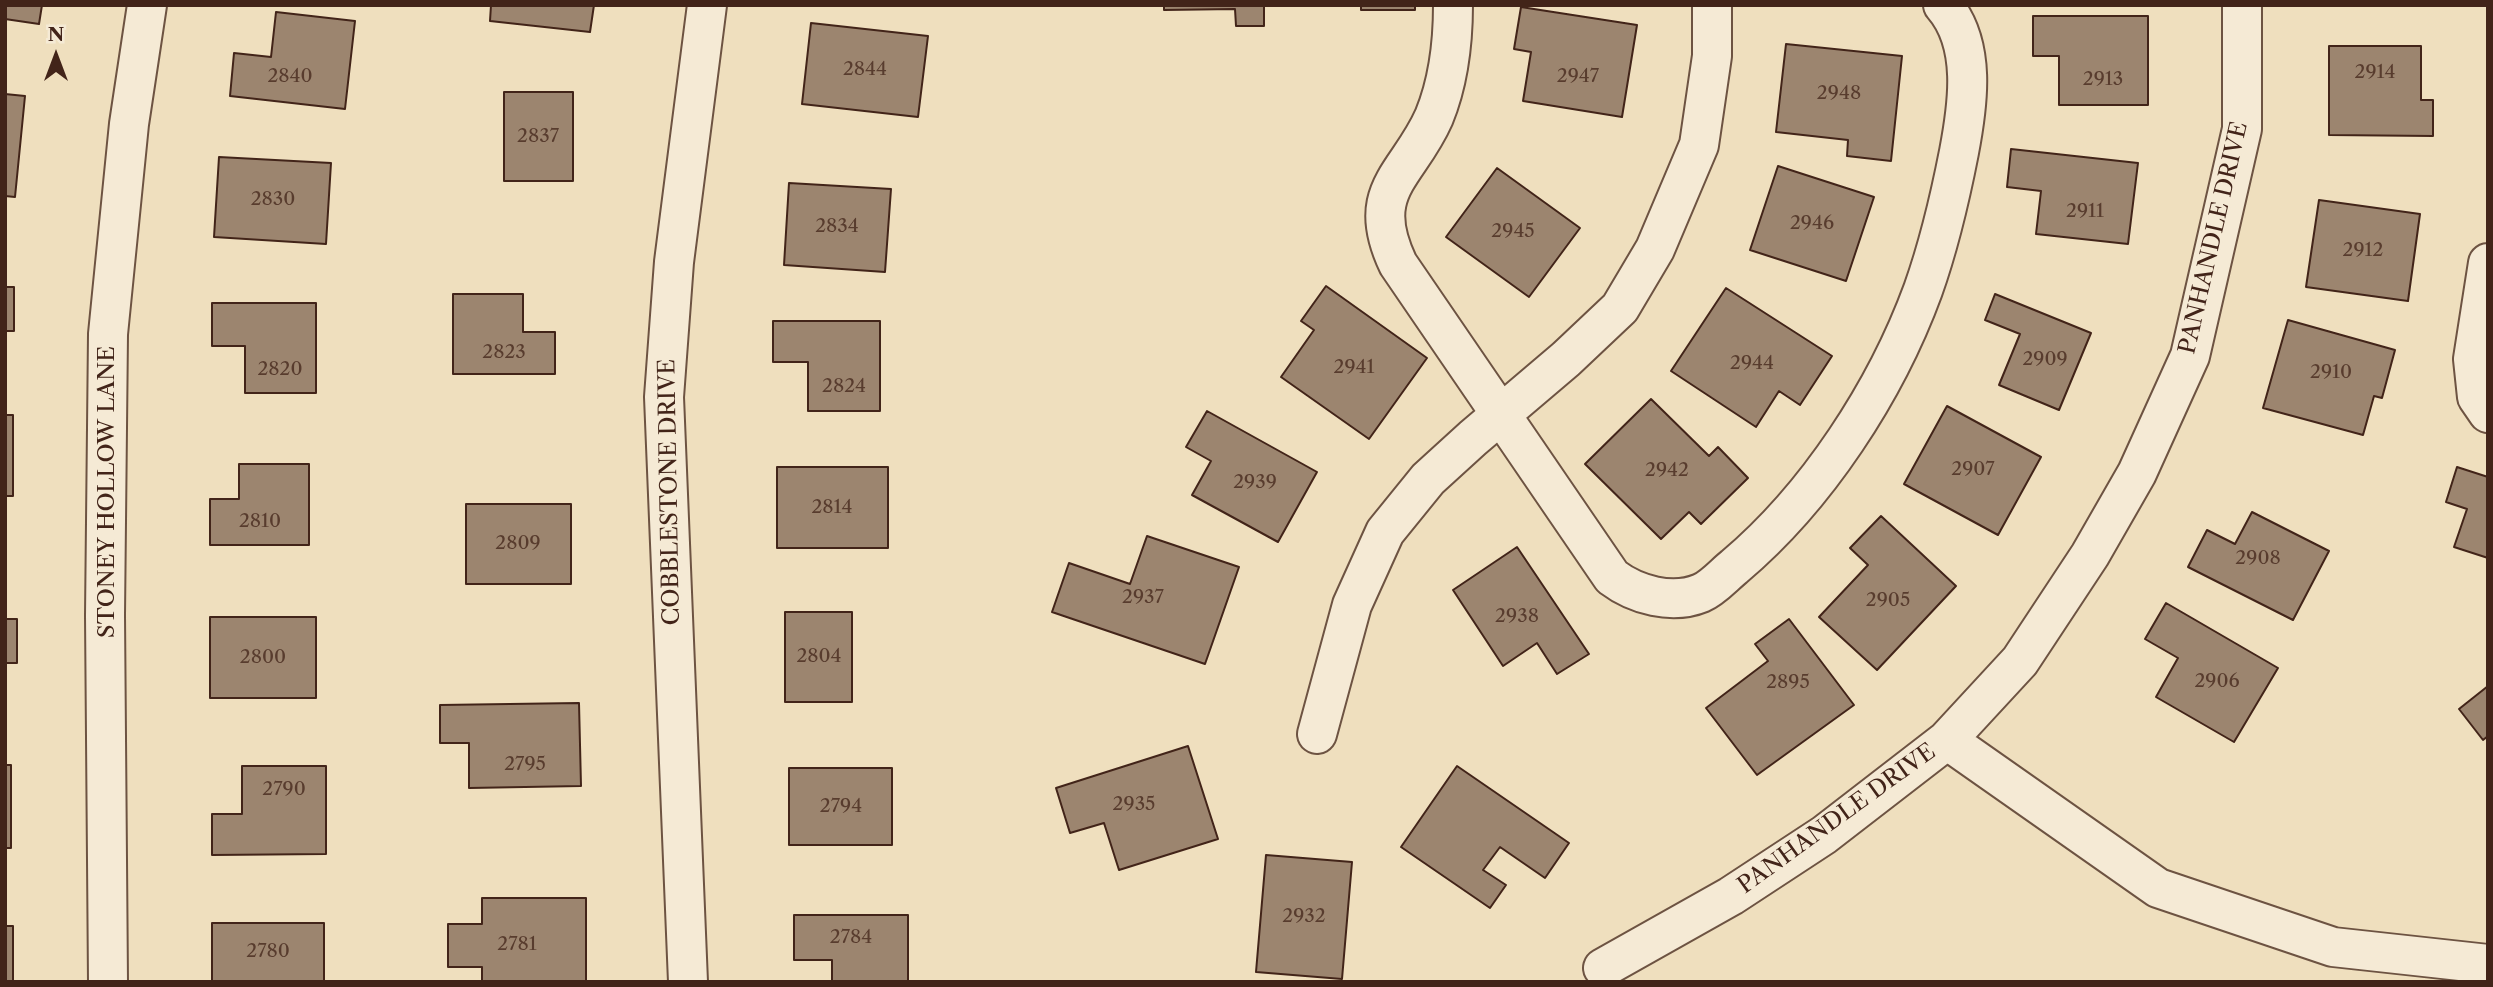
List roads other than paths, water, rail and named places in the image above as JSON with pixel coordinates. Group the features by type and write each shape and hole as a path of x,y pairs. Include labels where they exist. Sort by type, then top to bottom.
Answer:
{"street":[{"name":"STONEY HOLLOW LANE","path":"108,982 108,334 128,124 147,5"},
{"name":"COBBLESTONE DRIVE","path":"688,982 664,397 674,262 707,5"},
{"path":"1452,5 1452,30 1444,87 1434,117 1397,175 1386,199 1386,225 1390,248 1398,264 1500,415 1612,576 1626,587 1654,597 1686,598 1704,592 1749,554 1782,523 1822,473 1858,421 1888,367 1923,290 1954,177 1967,114 1967,62 1954,18 1943,5"},
{"path":"1317,734 1352,605 1385,532 1429,479 1620,308 1655,249 1699,145 1712,56 1712,5"},
{"name":"PANHANDLE DRIVE","path":"1604,968 1731,896 1824,835 1947,740 2020,661 2091,555 2137,473 2190,356 2242,129 2242,5"},
{"path":"2488,263 2473,359 2477,397 2488,413"},
{"path":"1947,740 2158,888 2390,968 2488,964"}]}
